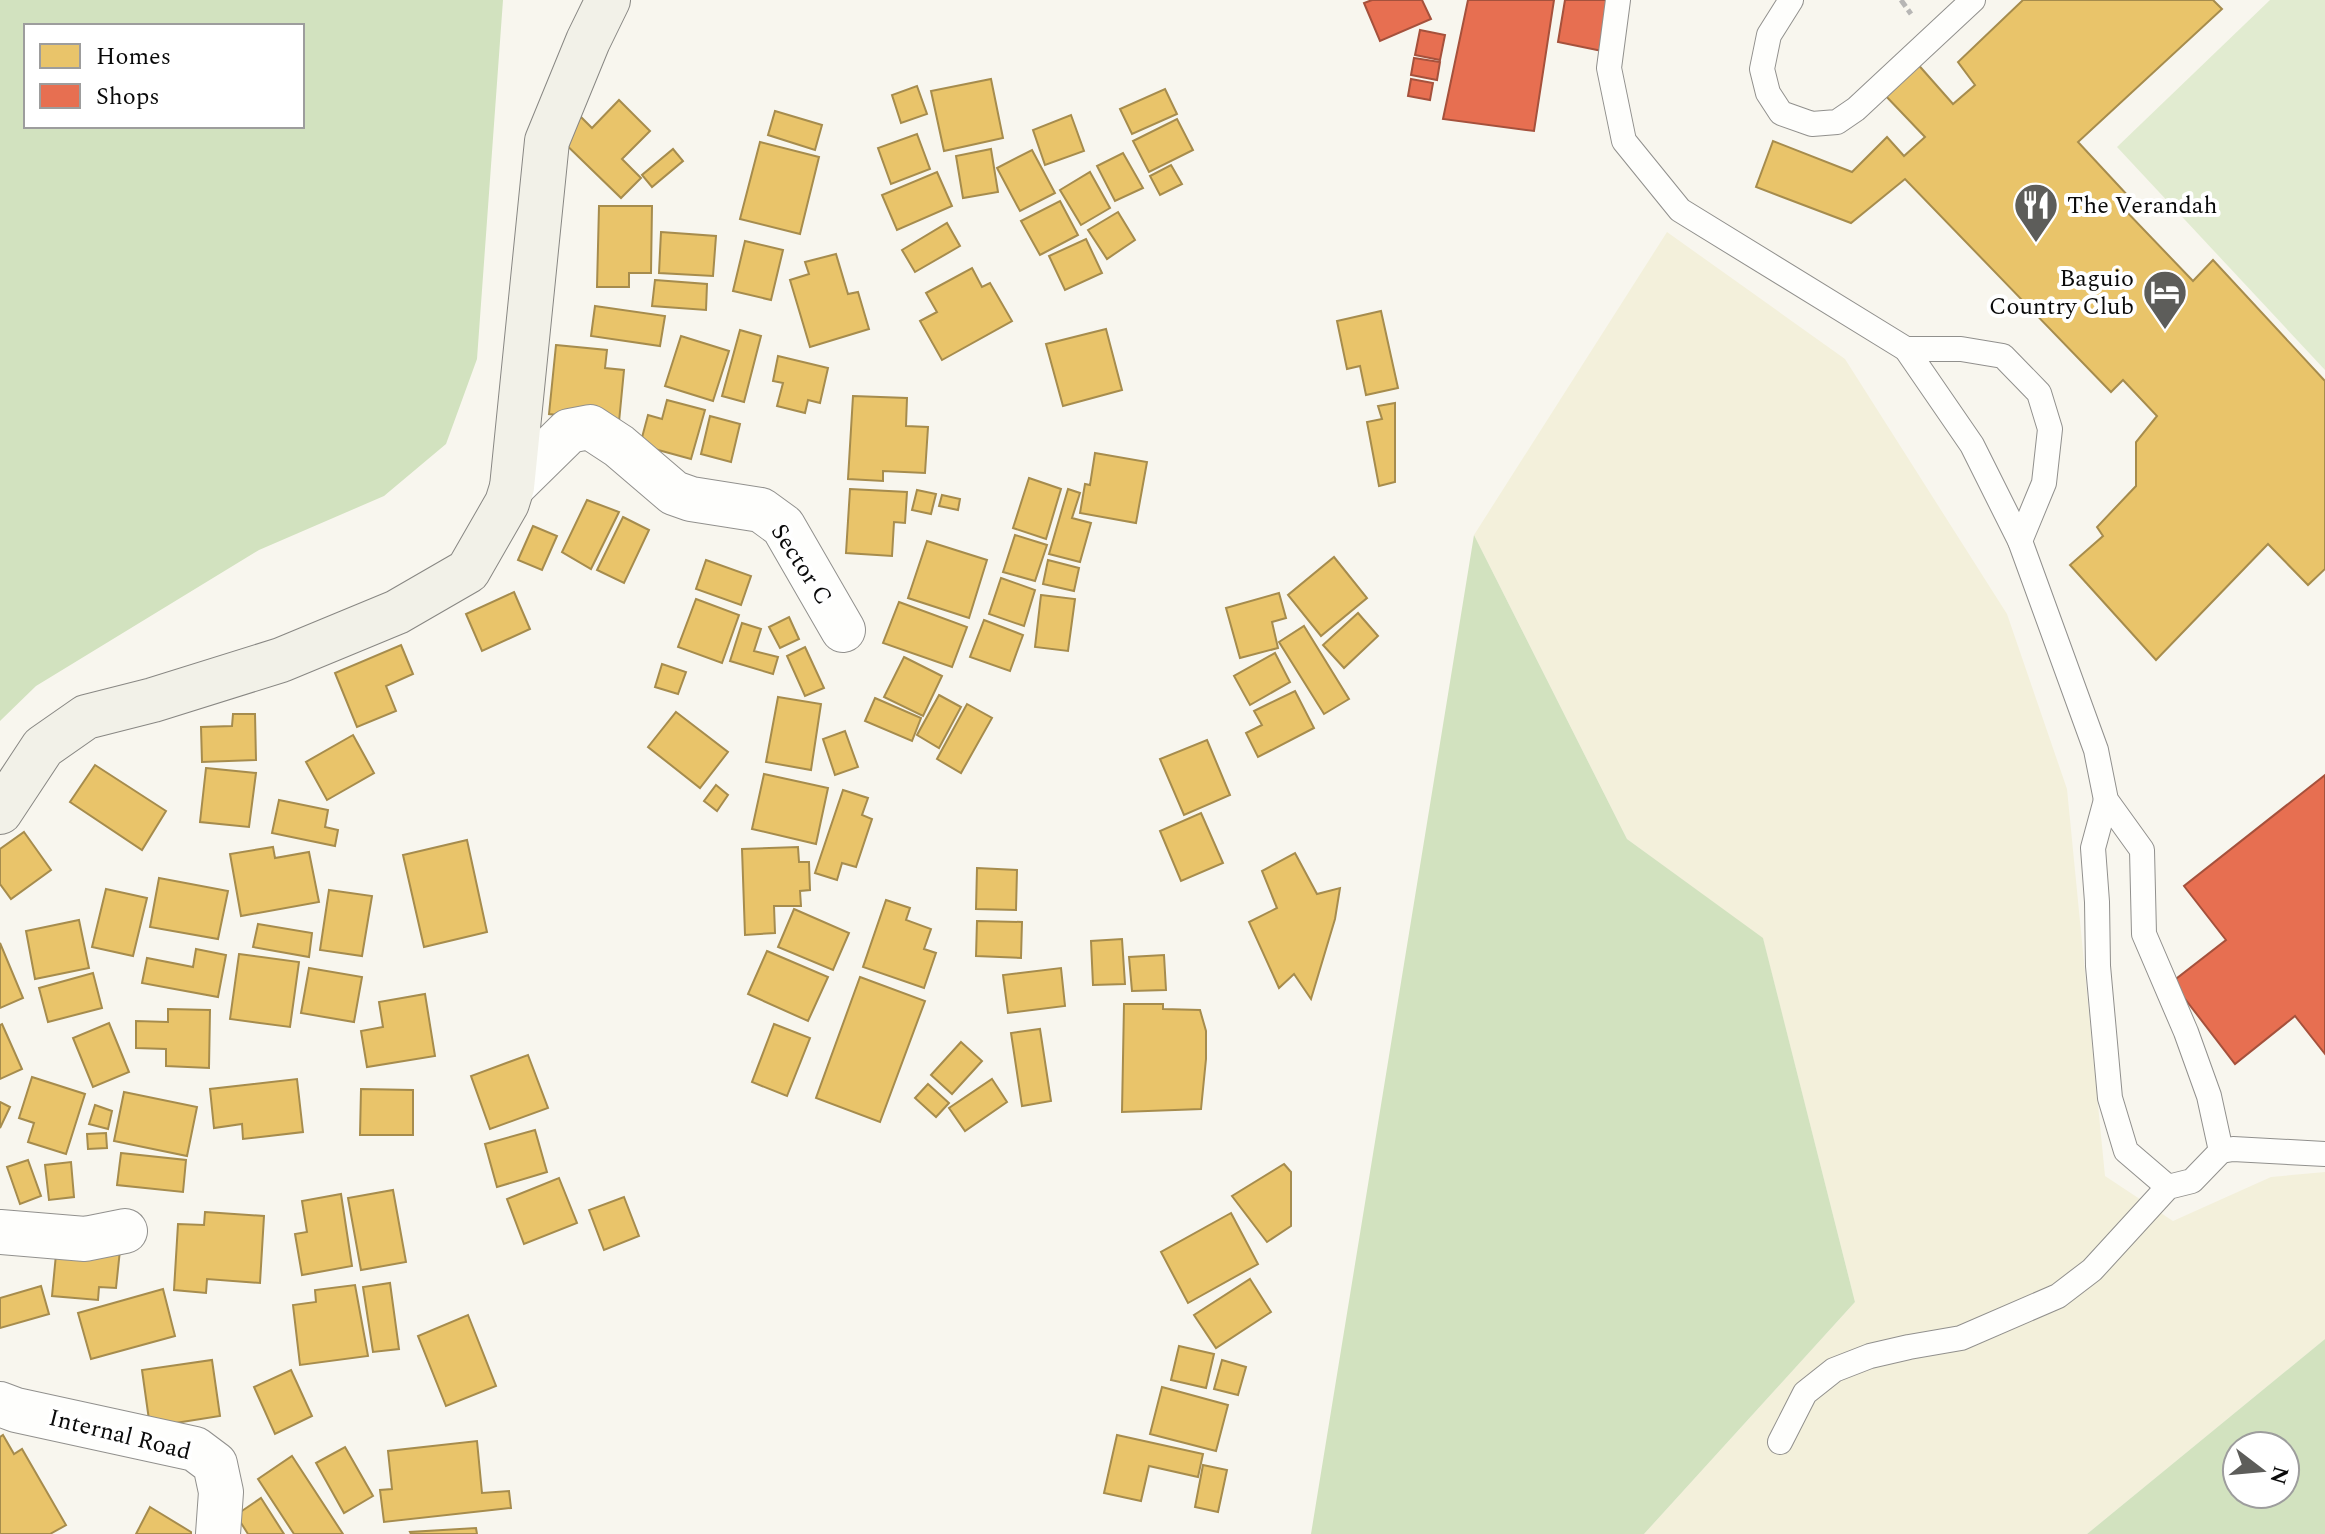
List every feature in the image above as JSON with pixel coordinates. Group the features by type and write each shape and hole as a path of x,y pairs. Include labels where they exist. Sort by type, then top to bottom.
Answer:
{"main road":[{"path":"0,812 43,747 86,717 153,700 281,660 397,612 468,571 507,503 512,487 547,141 608,0"}],"street":[{"name":"Sector C","path":"512,487 569,431 590,427 619,446 674,493 691,499 761,510 783,526 843,630"},
{"path":"0,1232 85,1239 125,1231"},
{"name":"Internal Road","path":"0,1404 195,1449 215,1464 221,1492 218,1534"}],"lane":[{"path":"1618,0 1609,68 1624,141 1680,210 1906,349 1972,445 2020,541 2096,750 2106,800 2142,850 2144,934 2205,1083 2221,1151"},
{"path":"1791,0 1769,35 1762,69 1768,93 1781,113 1812,124 1837,122 1856,109 1973,0"},
{"path":"1906,349 1961,349 2003,356 2039,393 2050,429 2044,483 2020,541"},
{"path":"2106,800 2093,848 2098,966 2110,1098 2126,1151 2168,1187"},
{"path":"1780,1442 1805,1393 1834,1370 1870,1356 1961,1338 2058,1296 2092,1270 2168,1187 2192,1181 2221,1151 2325,1154"}],"shaded area":[{"path":"1667,232 1845,359 2007,614 2067,789 2105,1176 2173,1221 2271,1177 2325,1172 2325,1339 2087,1534 1644,1534 1855,1302 1763,939 1627,839 1474,535"}],"green space":[{"path":"0,0 503,0 477,359 446,444 384,496 259,550 36,686 0,721"},
{"path":"2270,0 2325,0 2325,370 2117,147"},
{"path":"1474,535 1627,839 1763,938 1855,1302 1644,1534 1311,1534"},
{"path":"2325,1339 2325,1534 2087,1534"}],"building: Homes":[{"name":"Baguio Country Club","path":"2023,0 2213,0 2222,9 2078,142 2131,199 2123,208 2193,281 2213,260 2325,381 2325,569 2308,585 2268,544 2156,660 2070,565 2103,536 2097,527 2136,486 2136,442 2157,416 2123,380 2111,392 1905,179 1851,223 1756,187 1773,141 1852,172 1887,137 1904,156 1925,137 1882,92 1915,61 1953,104 1975,85 1958,62"},
{"path":"991,79 1003,138 944,151 931,91"},
{"path":"917,86 927,114 901,123 892,95"},
{"path":"1165,89 1177,114 1132,134 1120,109"},
{"path":"619,100 650,131 622,159 641,178 621,198 554,133 575,111 592,128"},
{"path":"775,111 822,125 815,150 768,135"},
{"path":"1071,115 1084,151 1045,165 1033,130"},
{"path":"1177,119 1193,150 1149,172 1133,141"},
{"path":"917,134 930,169 891,184 878,148"},
{"path":"760,142 819,157 800,234 740,219"},
{"path":"673,149 683,161 652,187 642,175"},
{"path":"991,149 998,192 963,198 956,156"},
{"path":"1032,150 1055,193 1020,211 997,168"},
{"path":"1123,153 1143,188 1115,201 1097,166"},
{"path":"1171,165 1182,184 1160,195 1150,176"},
{"path":"937,172 952,206 897,230 882,195"},
{"path":"1090,172 1110,208 1081,225 1060,190"},
{"path":"1060,201 1078,235 1040,255 1021,221"},
{"path":"599,206 652,206 651,273 629,273 629,287 597,287"},
{"path":"1118,212 1135,240 1107,259 1088,230"},
{"path":"947,223 960,246 915,272 902,250"},
{"path":"661,232 716,236 713,276 659,273"},
{"path":"1086,239 1102,273 1065,290 1049,256"},
{"path":"745,241 783,250 771,300 733,291"},
{"path":"836,254 848,294 858,292 869,329 810,347 790,280 809,274 805,262"},
{"path":"972,268 982,287 990,283 1012,321 942,360 920,321 937,312 926,293"},
{"path":"655,280 707,284 706,310 652,306"},
{"path":"595,306 665,316 660,346 591,336"},
{"path":"1381,311 1398,388 1366,395 1360,366 1347,369 1337,321"},
{"path":"1106,329 1122,390 1063,406 1046,344"},
{"path":"740,330 761,336 744,402 722,396"},
{"path":"681,336 729,351 713,401 665,386"},
{"path":"556,345 607,350 605,368 624,370 619,422 549,414"},
{"path":"778,356 828,368 820,403 808,400 805,413 777,406 783,383 773,381"},
{"path":"853,396 907,398 906,426 928,427 925,473 883,471 883,481 848,479"},
{"path":"667,400 705,410 691,459 640,445 648,415 662,419"},
{"path":"1395,403 1395,482 1379,486 1367,422 1382,419 1378,406"},
{"path":"710,416 740,424 731,462 701,454"},
{"path":"1095,453 1147,462 1136,523 1080,513 1085,484 1090,485"},
{"path":"1029,478 1061,489 1046,539 1013,528"},
{"path":"850,489 907,492 905,523 894,522 892,556 846,553"},
{"path":"1068,489 1080,493 1072,518 1091,523 1080,562 1049,554"},
{"path":"917,490 936,494 931,514 912,510"},
{"path":"942,495 960,499 958,510 939,506"},
{"path":"587,500 619,512 591,569 562,552"},
{"path":"623,517 649,530 624,583 597,570"},
{"path":"533,526 557,536 542,570 518,560"},
{"path":"1015,535 1047,545 1035,581 1003,572"},
{"path":"927,541 987,560 969,618 908,598"},
{"path":"1334,557 1367,598 1321,636 1288,595"},
{"path":"706,560 751,576 741,605 696,589"},
{"path":"1048,560 1079,568 1074,591 1043,584"},
{"path":"1001,578 1035,590 1024,626 989,614"},
{"path":"514,592 530,629 482,651 466,614"},
{"path":"1279,593 1286,618 1272,622 1278,648 1240,658 1226,608"},
{"path":"1041,595 1075,599 1068,651 1035,647"},
{"path":"696,599 739,615 722,663 678,647"},
{"path":"899,602 967,627 952,667 883,643"},
{"path":"1358,613 1378,636 1344,668 1323,645"},
{"path":"789,617 799,639 780,648 769,627"},
{"path":"984,620 1023,635 1010,671 970,657"},
{"path":"742,623 761,629 754,651 778,657 773,674 730,661"},
{"path":"1304,626 1349,699 1324,714 1279,642"},
{"path":"401,645 413,674 386,686 396,711 357,727 335,673"},
{"path":"805,647 824,688 805,696 787,656"},
{"path":"1275,653 1290,682 1250,705 1234,676"},
{"path":"904,657 942,676 923,716 884,697"},
{"path":"662,664 686,672 678,694 655,687"},
{"path":"1295,691 1314,728 1258,757 1246,733 1262,725 1254,711"},
{"path":"939,695 961,707 939,748 917,735"},
{"path":"778,697 821,704 811,770 766,762"},
{"path":"875,698 921,718 912,741 865,721"},
{"path":"967,704 992,718 961,773 937,759"},
{"path":"676,712 728,752 700,788 648,747"},
{"path":"233,714 255,714 256,760 202,762 201,727 232,726"},
{"path":"845,731 858,767 835,775 823,739"},
{"path":"353,735 374,773 327,800 306,762"},
{"path":"1207,740 1230,795 1184,815 1160,759"},
{"path":"95,765 166,811 142,850 70,802"},
{"path":"206,768 256,773 249,827 200,822"},
{"path":"764,774 828,788 816,844 752,829"},
{"path":"716,785 728,795 717,811 704,801"},
{"path":"843,790 868,798 862,815 872,819 856,867 842,863 837,880 815,873"},
{"path":"279,800 328,810 325,827 338,830 335,846 272,833"},
{"path":"1201,813 1223,863 1181,881 1160,831"},
{"path":"24,832 51,870 11,899 0,884 0,849"},
{"path":"467,840 487,932 424,947 403,855"},
{"path":"273,847 275,858 309,852 319,902 241,916 230,854"},
{"path":"798,847 799,862 809,862 810,890 800,891 801,906 774,906 775,933 745,935 742,849"},
{"path":"1295,853 1317,894 1340,888 1335,919 1311,999 1294,974 1279,988 1249,922 1277,908 1262,871"},
{"path":"977,868 1017,870 1016,910 976,909"},
{"path":"159,878 228,891 218,939 150,927"},
{"path":"106,889 147,898 133,956 92,947"},
{"path":"329,890 372,896 362,956 320,950"},
{"path":"886,900 910,908 906,920 931,929 924,949 936,953 924,988 863,967"},
{"path":"794,909 849,933 833,970 778,947"},
{"path":"79,920 89,968 35,979 26,931"},
{"path":"977,921 1022,922 1021,958 976,956"},
{"path":"258,924 312,933 309,957 253,947"},
{"path":"1122,939 1125,984 1093,985 1091,941"},
{"path":"0,943 23,998 0,1008"},
{"path":"196,949 226,955 218,997 142,983 147,958 193,967"},
{"path":"767,951 828,977 808,1021 748,994"},
{"path":"239,954 299,962 290,1027 230,1019"},
{"path":"1164,955 1166,990 1132,991 1129,957"},
{"path":"309,968 362,977 354,1022 301,1013"},
{"path":"1061,968 1065,1006 1008,1013 1003,975"},
{"path":"93,973 102,1008 48,1022 39,988"},
{"path":"860,977 925,1001 880,1122 816,1098"},
{"path":"425,994 435,1056 367,1067 361,1031 383,1027 379,1002"},
{"path":"1124,1004 1163,1004 1163,1009 1200,1010 1206,1031 1201,1109 1122,1112"},
{"path":"168,1009 210,1010 209,1068 166,1066 166,1049 136,1048 136,1021 168,1022"},
{"path":"109,1023 129,1072 93,1087 73,1038"},
{"path":"774,1024 810,1038 787,1096 752,1082"},
{"path":"0,1025 22,1069 0,1079"},
{"path":"1040,1029 1051,1101 1022,1106 1011,1033"},
{"path":"961,1042 982,1061 952,1094 931,1075"},
{"path":"528,1055 548,1108 490,1129 471,1076"},
{"path":"32,1077 85,1094 66,1154 28,1142 34,1123 19,1118"},
{"path":"297,1079 303,1132 243,1139 242,1124 214,1128 210,1089"},
{"path":"992,1079 1007,1102 965,1131 949,1108"},
{"path":"928,1084 949,1103 936,1117 915,1098"},
{"path":"361,1089 413,1090 413,1135 360,1135"},
{"path":"124,1092 197,1107 187,1156 114,1141"},
{"path":"0,1102 10,1107 0,1128"},
{"path":"95,1105 112,1111 108,1129 89,1124"},
{"path":"535,1130 547,1172 497,1187 485,1144"},
{"path":"106,1133 107,1148 88,1149 87,1134"},
{"path":"121,1153 186,1160 183,1192 117,1185"},
{"path":"28,1160 41,1196 20,1204 7,1167"},
{"path":"71,1162 74,1197 49,1200 45,1165"},
{"path":"1284,1164 1291,1172 1291,1226 1267,1242 1232,1196"},
{"path":"559,1178 577,1223 524,1244 507,1199"},
{"path":"393,1190 406,1262 361,1270 348,1198"},
{"path":"341,1194 352,1266 302,1275 295,1234 307,1232 302,1201"},
{"path":"624,1197 639,1236 604,1250 589,1210"},
{"path":"205,1212 264,1216 260,1283 207,1279 206,1293 174,1290 178,1224 204,1225"},
{"path":"1231,1213 1258,1264 1188,1303 1161,1252"},
{"path":"57,1244 120,1250 116,1288 99,1287 98,1300 52,1296"},
{"path":"1250,1279 1271,1312 1216,1348 1194,1315"},
{"path":"390,1283 399,1349 373,1352 363,1287"},
{"path":"355,1285 368,1356 300,1365 293,1305 316,1302 315,1290"},
{"path":"41,1286 49,1314 0,1328 0,1298"},
{"path":"163,1289 175,1336 91,1359 78,1313"},
{"path":"468,1315 496,1386 446,1406 418,1336"},
{"path":"1179,1346 1214,1354 1206,1388 1171,1380"},
{"path":"212,1360 220,1416 150,1427 142,1370"},
{"path":"1222,1360 1246,1367 1238,1395 1214,1389"},
{"path":"291,1370 312,1416 275,1434 254,1387"},
{"path":"1162,1387 1228,1405 1216,1451 1150,1434"},
{"path":"3,1435 14,1454 22,1449 66,1525 50,1534 0,1534 0,1437"},
{"path":"1117,1435 1203,1454 1198,1477 1149,1466 1141,1501 1104,1493"},
{"path":"477,1441 482,1493 509,1491 511,1508 384,1522 380,1490 392,1489 388,1451"},
{"path":"345,1447 373,1496 344,1513 316,1463"},
{"path":"292,1456 343,1534 294,1534 258,1479"},
{"path":"1203,1465 1227,1470 1218,1512 1195,1507"},
{"path":"261,1498 284,1534 248,1534 236,1515"},
{"path":"150,1507 191,1532 191,1534 136,1534"},
{"path":"476,1528 477,1534 410,1532"}],"building: Shops":[{"path":"1372,0 1422,0 1431,19 1380,41 1364,3"},
{"path":"1468,0 1554,0 1534,131 1443,119"},
{"path":"1565,0 1609,0 1607,52 1558,42"},
{"path":"1420,30 1445,35 1440,60 1415,55"},
{"path":"1414,58 1440,62 1437,80 1411,75"},
{"path":"1411,79 1433,83 1430,100 1408,96"},
{"path":"2325,775 2325,1054 2295,1016 2235,1064 2172,982 2226,940 2184,886"}],"place":[{"name":"The Verandah","path":"2036,244"},
{"name":"Baguio Country Club","path":"2165,331"}]}
